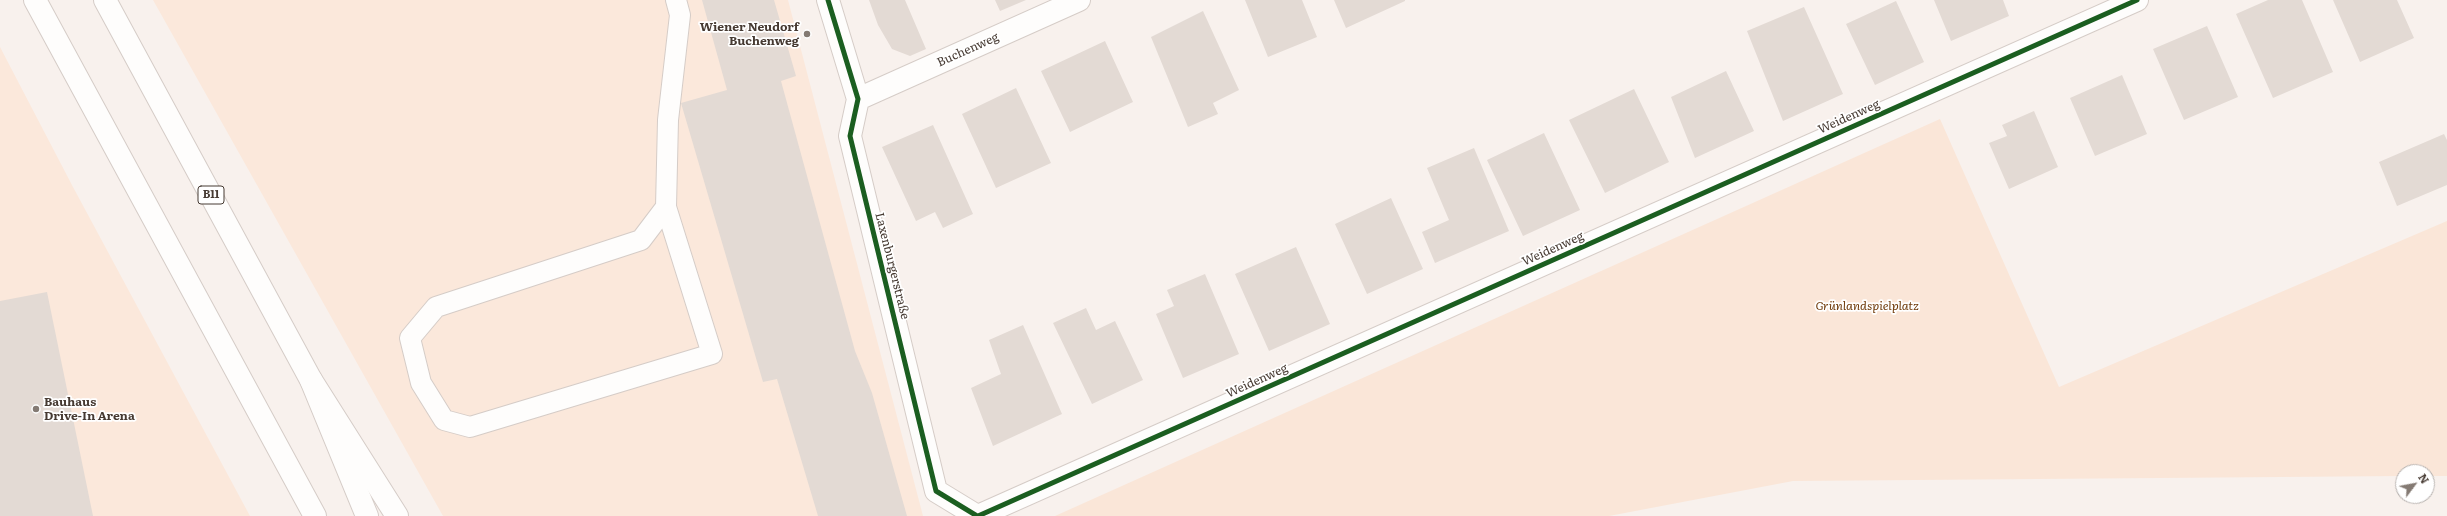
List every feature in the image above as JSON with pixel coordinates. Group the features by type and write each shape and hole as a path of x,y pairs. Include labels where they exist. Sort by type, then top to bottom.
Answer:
{"main road":[{"path":"35,0 315,516"},
{"name":"B11","path":"105,0 311,380 367,516"},
{"name":"Laxenburgerstraße","path":"828,0 858,99 850,136 936,491 977,516"},
{"name":"Buchenweg","path":"858,99 1079,0"},
{"name":"Weidenweg","path":"977,516 2137,0"},
{"path":"311,380 397,516"}],"lane":[{"path":"666,207 641,240 436,307 410,338 421,382 444,420 470,427 712,354 666,207 668,120 680,15 676,0"}],"shaded area":[{"path":"153,0 788,0 923,516 443,516"},
{"path":"0,47 73,187 250,516 0,516"}],"green space":[{"name":"Grünlandspielplatz","path":"1940,119 2059,387 2447,221 2447,476 2435,476 2435,464 2395,464 2395,476 1793,481 1609,516 1055,516"}],"building":[{"path":"702,0 774,0 796,76 781,81 855,351 872,393 907,516 818,516 777,379 763,382 681,103 727,90"},
{"path":"869,0 905,0 926,49 910,56 892,49 878,25"},
{"path":"995,0 1026,0 1000,11"},
{"path":"1245,0 1302,0 1317,37 1268,57"},
{"path":"1334,0 1405,0 1405,1 1346,28"},
{"path":"1934,0 2003,0 2009,16 1951,41"},
{"path":"2268,0 2302,0 2333,72 2273,98 2236,14"},
{"path":"2333,0 2397,0 2414,38 2360,62"},
{"path":"1896,1 1924,62 1875,85 1846,24"},
{"path":"1804,7 1843,94 1783,121 1747,31"},
{"path":"1203,11 1239,90 1213,103 1218,114 1188,127 1151,37"},
{"path":"2207,26 2238,97 2184,120 2153,49"},
{"path":"1105,41 1133,102 1070,132 1041,71"},
{"path":"1726,71 1754,131 1695,158 1671,97"},
{"path":"2122,75 2147,134 2095,156 2070,98"},
{"path":"1016,88 1051,163 996,188 962,114"},
{"path":"1634,89 1669,162 1605,193 1569,120"},
{"path":"2034,111 2058,167 2009,189 1989,143 2007,136 2002,125"},
{"path":"933,125 973,214 943,228 935,212 916,221 882,147"},
{"path":"1544,133 1580,210 1523,236 1487,160"},
{"path":"2444,134 2447,140 2447,185 2397,206 2379,162"},
{"path":"1474,148 1509,231 1435,263 1422,232 1449,220 1427,168"},
{"path":"1391,198 1423,269 1367,294 1335,224"},
{"path":"1296,247 1330,324 1269,351 1235,274"},
{"path":"1205,274 1239,354 1183,378 1156,314 1174,306 1167,290"},
{"name":"Bauhaus Drive-In Arena","path":"47,292 93,516 0,516 0,301"},
{"path":"1086,308 1096,330 1115,321 1143,380 1092,404 1053,323"},
{"path":"1023,325 1062,414 993,446 971,388 1001,374 989,340"}],"cycle path":[{"path":"828,0 858,99 850,136 936,491 977,516"},
{"path":"978,516 2137,0"}],"place":[{"name":"Wiener Neudorf Buchenweg","path":"807,34"},
{"name":"Bauhaus Drive-In Arena","path":"36,409"}]}
